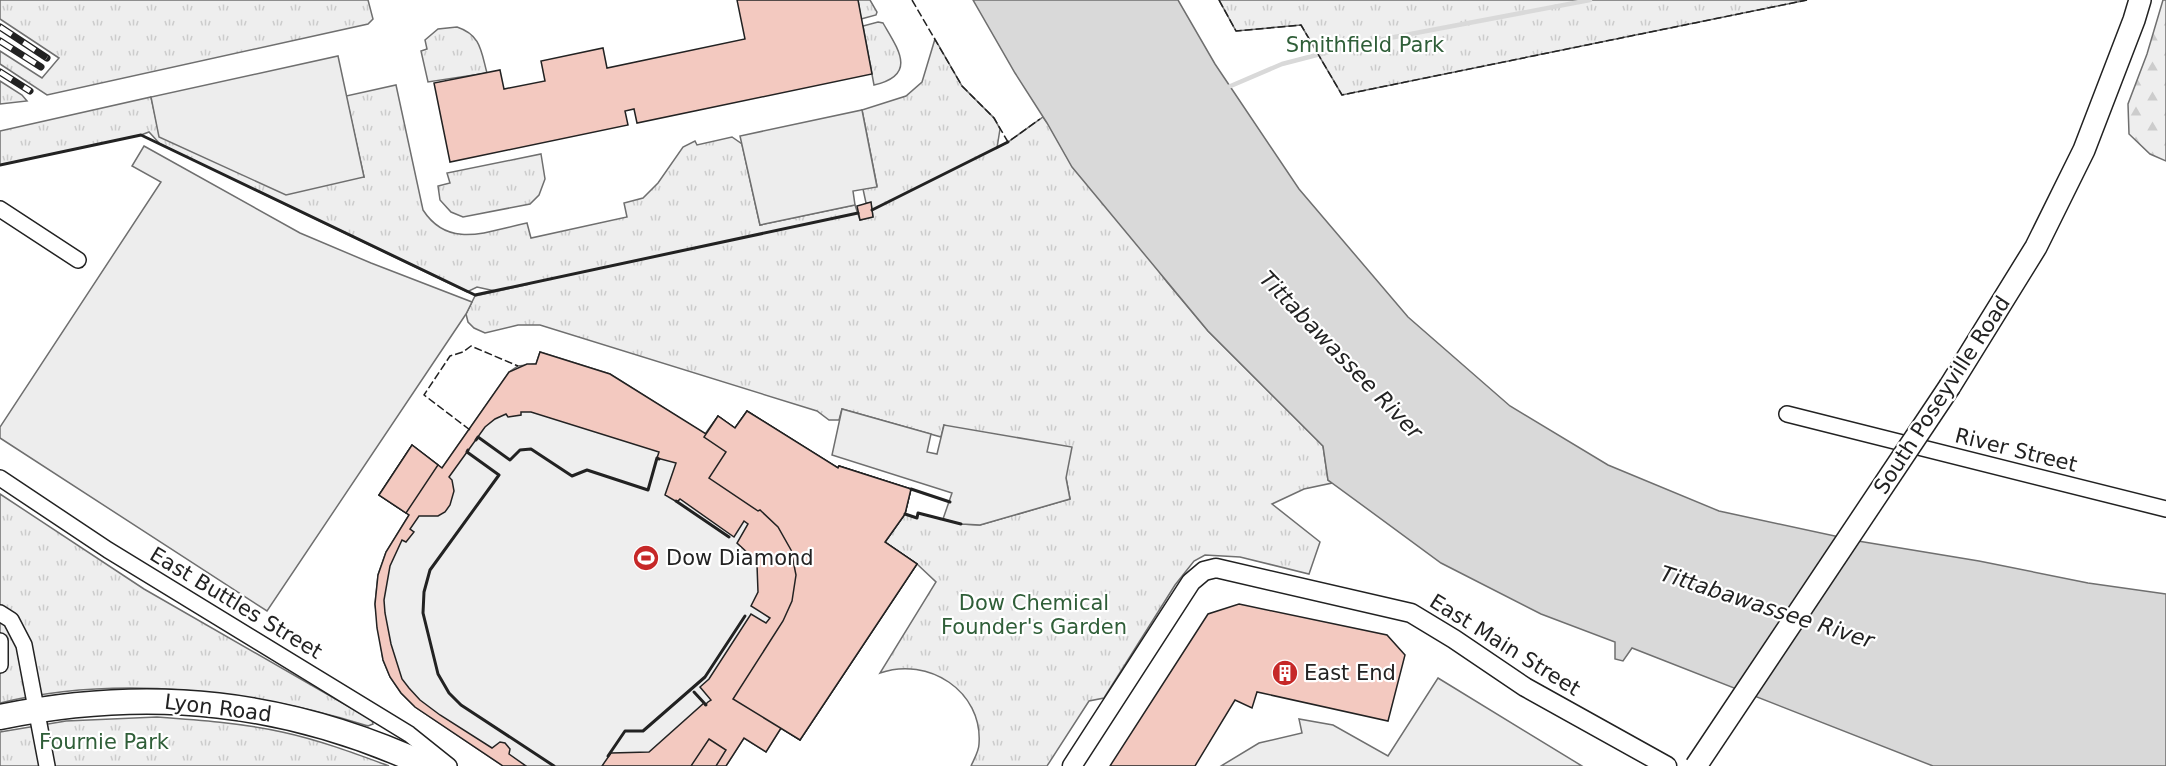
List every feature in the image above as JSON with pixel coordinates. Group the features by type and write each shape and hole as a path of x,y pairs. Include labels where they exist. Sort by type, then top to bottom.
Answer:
{"highway":[{"name":"Lyon Road","path":"0,717 74,704 134,700 187,702 243,708 298,719 363,739 428,766"}],"main road":[{"name":"South Poseyville Road","path":"1696,766 1950,386 2037,247 2084,150 2140,0"}],"street":[{"path":"0,209 78,260"},
{"name":"River Street","path":"1787,414 2166,509"},
{"name":"East Buttles Street","path":"0,478 163,585 391,722 449,766"},
{"name":"East Main Street","path":"1072,766 1191,582 1204,571 1216,568 1411,613 1454,639 1524,687 1667,766"},
{"path":"0,613 11,620 24,645 47,766"},
{"path":"0,641 0,665"}],"green space":[{"path":"0,0 368,0 373,19 368,24 47,95 0,64 0,51 42,78 59,58 0,19"},
{"path":"858,0 870,0 877,12 876,15 861,19"},
{"name":"Smithfield Park","path":"1219,0 1807,0 1342,95 1301,25 1236,31"},
{"path":"2163,0 2166,0 2166,161 2150,154 2129,134 2128,104 2147,54"},
{"path":"883,23 901,60 896,75 888,81 874,85 863,26"},
{"path":"457,27 471,34 479,45 487,73 428,82 421,51 427,49 425,40 438,29"},
{"name":"Dow Chemical Founder's Garden","path":"935,39 962,86 994,118 1000,129 997,148 1043,117 1167,282 1208,331 1323,446 1328,480 1332,483 1304,489 1272,504 1320,542 1309,574 1240,557 1205,555 1194,561 1175,585 1104,698 1089,701 1047,766 971,766 979,747 978,725 972,708 962,694 949,682 916,669 898,669 880,673 936,582 917,564 885,542 905,514 917,518 918,513 961,524 980,525 1070,499 1066,478 944,425 941,437 842,409 839,420 829,420 817,411 540,325 518,325 485,333 468,322 466,314 475,296 530,284 495,291 477,287 467,292 160,144 149,132 0,165 0,131 151,97 160,137 364,177 346,96 396,85 423,210 433,222 457,234 484,233 527,223 531,238 627,217 624,203 643,198 658,183 683,147 695,141 697,145 732,137 742,144 760,225 855,205 860,220 873,217 871,203 866,203 863,189 877,186 862,110 906,96 922,82"},
{"path":"0,81 22,95 27,101 0,104"},
{"path":"541,154 545,179 539,195 530,204 463,217 451,212 440,200 438,186 450,183 447,173"},
{"name":"Dow Diamond","path":"540,352 610,374 705,434 718,416 735,428 747,411 837,468 839,466 911,489 905,514 885,542 917,564 800,740 781,728 766,752 744,738 726,766 503,766 415,707 390,677 383,660 375,604 378,575 386,552 409,515 379,495 412,445 442,468 509,372 518,366 536,364"},
{"path":"0,494 144,589 372,720 373,724 368,726 325,713 279,703 185,690 91,689 44,694 0,703"},
{"name":"Fournie Park","path":"157,717 236,724 282,732 323,743 389,766 0,766 0,732 66,721"}],"shaded area":[{"path":"338,56 364,177 286,195 159,137 151,97"},
{"path":"862,110 877,187 853,191 855,205 760,225 740,136"},
{"path":"144,146 300,233 472,302 267,611 0,438 0,427 161,182 132,166"},
{"path":"842,409 931,434 927,452 937,454 944,425 1072,447 1066,478 1070,499 980,525 961,524 943,519 952,493 832,455"},
{"path":"1438,678 1582,766 1221,766 1259,743 1302,733 1299,719 1333,725 1388,756"}],"water":[{"name":"Tittabawassee River","path":"973,0 1178,0 1215,64 1299,189 1408,317 1510,406 1608,465 1719,511 1858,541 1979,561 2088,583 2166,594 2166,766 1933,766 1632,648 1623,661 1615,659 1615,642 1541,614 1441,563 1328,480 1323,446 1208,331 1072,167"}],"building":[{"path":"737,0 858,0 872,74 637,123 634,109 625,111 628,125 450,162 434,83 500,70 504,89 545,81 541,61 603,48 607,68 745,39"},
{"path":"871,202 873,217 860,220 857,206"},
{"name":"Dow Diamond","path":"540,352 610,374 706,434 718,416 735,428 747,411 838,468 839,466 911,489 905,514 885,542 917,564 800,740 781,728 766,752 744,738 726,766 602,766 611,753 649,752 704,703 705,705 711,700 700,687 709,679 751,614 766,623 770,618 751,606 758,592 757,565 737,543 748,524 744,521 734,537 680,499 677,502 665,495 676,463 657,458 659,452 531,412 521,412 521,415 508,417 506,414 485,427 449,477 452,480 454,491 450,505 445,512 438,516 419,516 410,529 414,532 406,542 402,540 390,566 384,600 391,644 402,679 409,688 420,700 440,715 492,748 500,742 505,743 510,749 509,754 526,766 503,766 415,707 390,677 383,660 377,628 375,604 378,575 386,552 409,515 379,495 412,445 442,468 509,372 527,364 536,364"},
{"path":"747,411 838,468 839,466 911,489 905,514 885,542 917,564 800,740 733,699 783,621 792,601 796,575 791,550 778,527 760,510 758,511 709,478 726,452 704,437 718,416 735,428"},
{"path":"412,445 438,465 406,513 379,495"},
{"name":"East End","path":"1239,604 1387,635 1405,655 1388,721 1257,692 1252,708 1235,700 1195,766 1110,766 1208,614"},
{"path":"709,739 726,750 716,766 691,766"}],"waterway":[{"path":"1226,88 1282,64 1363,43 1590,0"}],"railway":[{"path":"0,27 47,58"},
{"path":"0,41 41,67"},
{"path":"0,72 30,91"}],"fence":[{"path":"912,0 962,86 994,118 1008,142 1040,119"},
{"path":"1219,0 1236,31 1301,25 1342,95 1807,0"},
{"path":"470,430 424,395 450,356 463,352 471,346 518,366"}],"wall":[{"path":"0,165 141,135 475,295 858,213"},
{"path":"872,210 1008,142"},
{"path":"476,440 478,437 510,460 520,450 531,449 572,476 587,470 648,490 657,458 659,459"},
{"path":"468,450 467,452 499,475 430,570 424,592 423,613 438,674 449,693 461,705 554,766"},
{"path":"911,489 950,502"},
{"path":"676,501 729,537"},
{"path":"905,514 917,518 918,513 961,524"},
{"path":"608,756 625,731 643,731 705,677 745,616"},
{"path":"694,692 706,705"}],"place":[{"name":"Dow Diamond","path":"646,558"},
{"name":"East End","path":"1285,673"}]}
